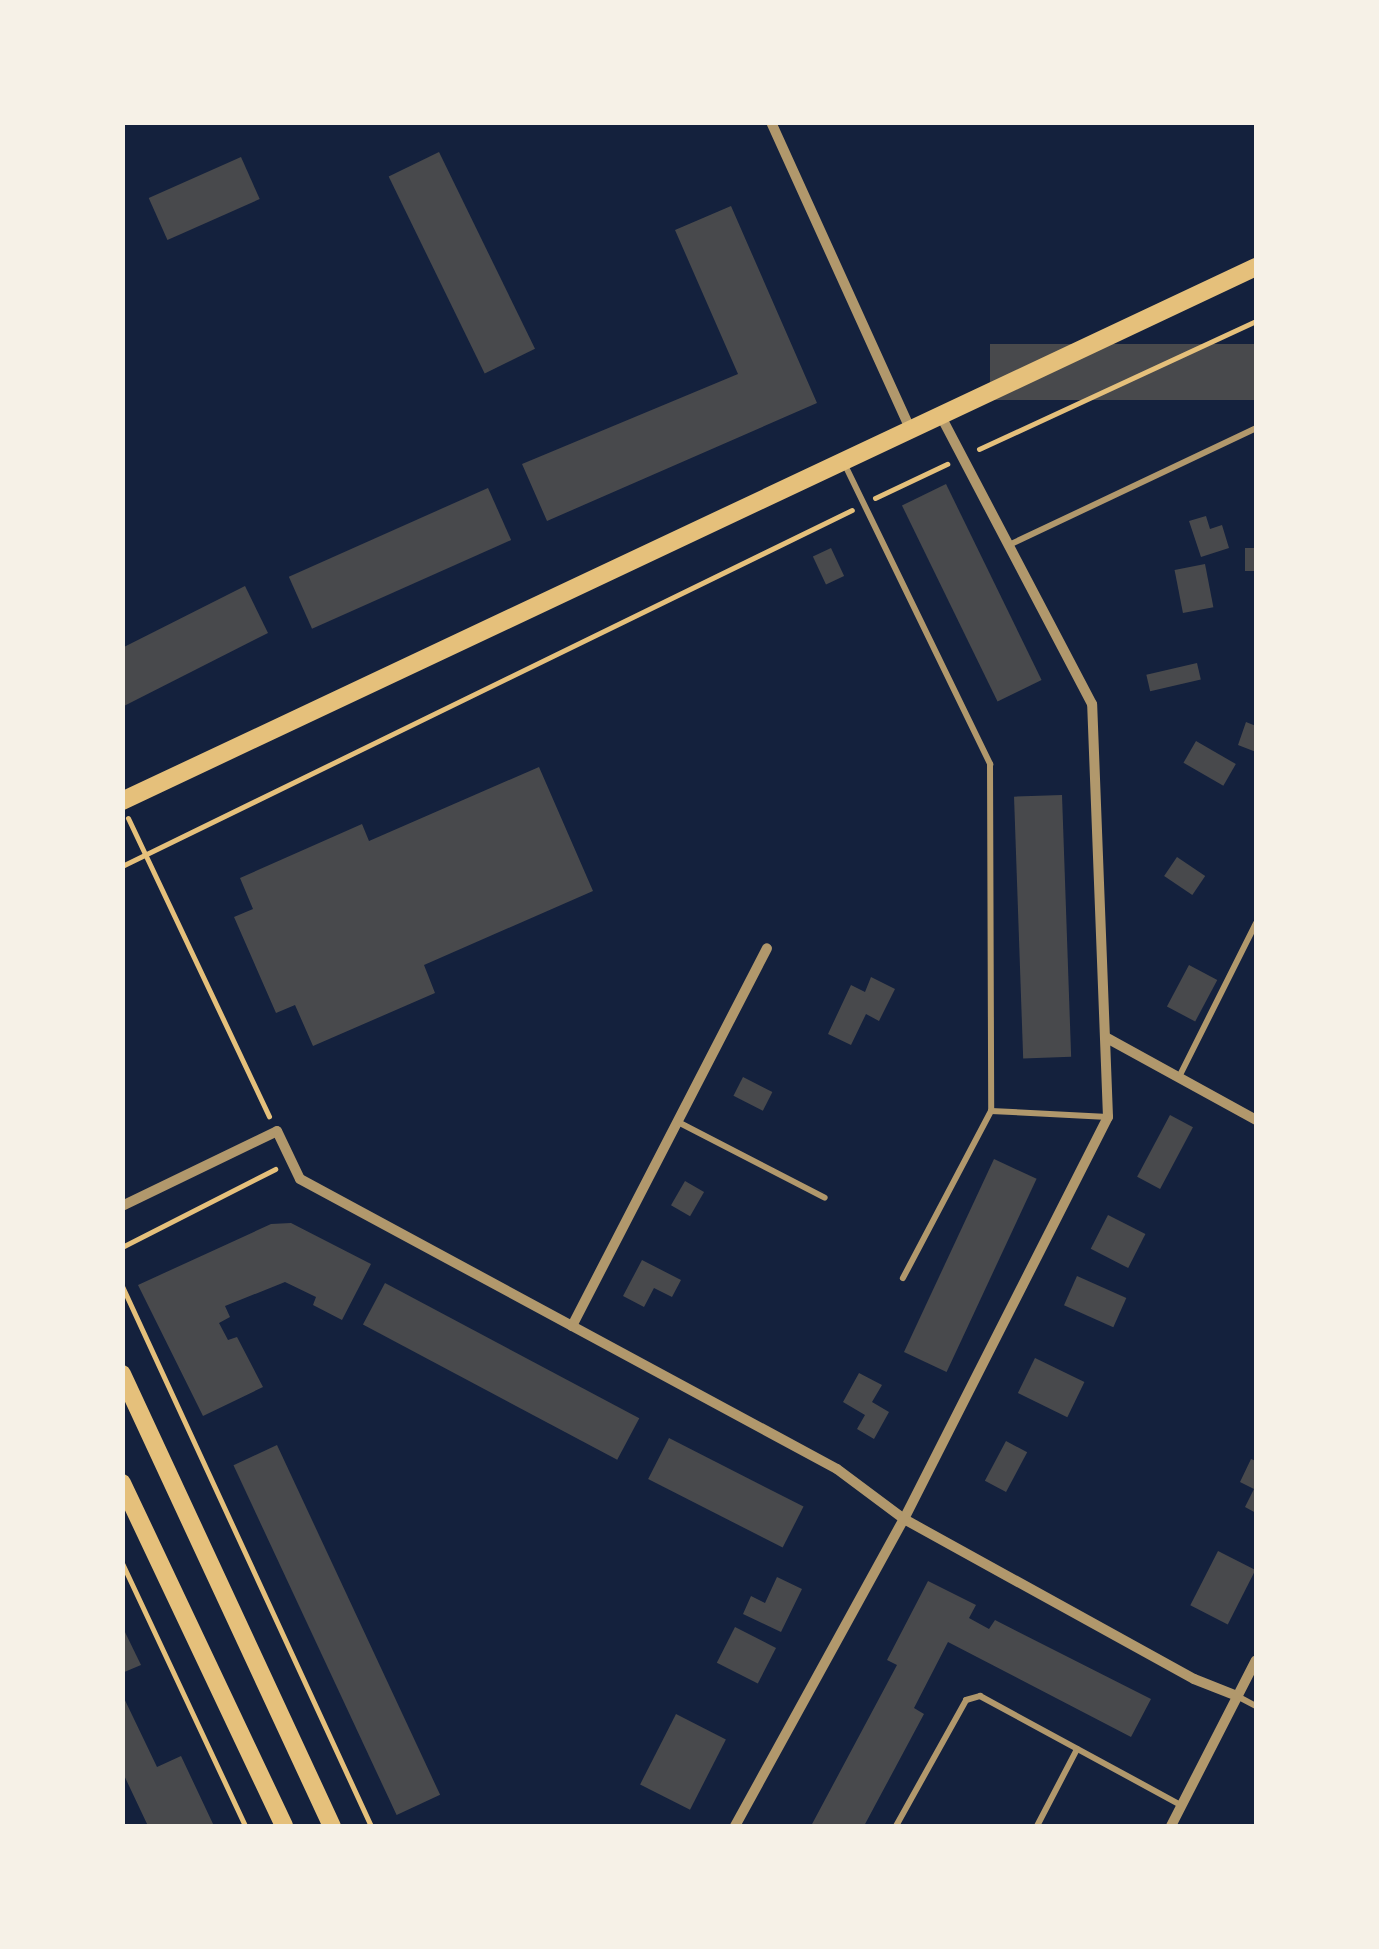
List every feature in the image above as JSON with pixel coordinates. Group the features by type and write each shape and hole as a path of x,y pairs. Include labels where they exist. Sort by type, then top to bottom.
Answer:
{"main road":[{"path":"122,804 1256,267"},
{"path":"122,1374 332,1826"},
{"path":"122,1483 284,1826"}],"street":[{"path":"771,122 910,430"},
{"path":"735,1826 904,1520 1108,1118 1108,1038 1092,704 941,416"},
{"path":"572,1326 767,948"},
{"path":"1108,1038 1256,1120"},
{"path":"122,1206 276,1132 300,1179 837,1469 904,1520 1194,1679 1238,1696"},
{"path":"1171,1826 1256,1660"}],"lane":[{"path":"1009,546 1256,428"},
{"path":"844,462 990,764 992,1111 903,1278"},
{"path":"1180,1077 1256,923"},
{"path":"992,1111 1108,1118"},
{"path":"678,1122 825,1198"},
{"path":"896,1826 966,1700 980,1696 1181,1805"},
{"path":"1238,1696 1256,1706"},
{"path":"1037,1826 1077,1749"}],"path":[{"path":"122,866 962,456 1256,321"},
{"path":"122,804 276,1132"},
{"path":"122,1247 291,1161"},
{"path":"122,1286 371,1826"},
{"path":"122,1563 244,1826"}],"building":[{"path":"439,152 535,349 485,373 389,177"},
{"path":"241,157 260,199 167,240 149,198"},
{"path":"731,206 817,403 547,521 522,464 738,374 675,230"},
{"path":"990,344 1256,344 1256,400 990,400"},
{"path":"946,484 1042,680 998,701 902,505"},
{"path":"488,488 511,540 312,629 289,577"},
{"path":"1206,516 1210,529 1222,525 1229,548 1201,557 1189,521"},
{"path":"831,548 844,576 826,585 813,556"},
{"path":"1245,548 1256,548 1256,571 1245,571"},
{"path":"1205,564 1213,607 1183,613 1175,570"},
{"path":"245,586 268,633 122,707 122,648"},
{"path":"1197,663 1201,680 1150,691 1146,675"},
{"path":"1246,722 1256,726 1256,752 1238,745"},
{"path":"1196,741 1236,764 1223,786 1184,763"},
{"path":"539,767 593,891 424,965 435,993 313,1046 295,1005 276,1013 234,917 253,909 240,878 362,824 369,841"},
{"path":"1062,795 1071,1057 1023,1059 1014,797"},
{"path":"1177,857 1205,876 1192,895 1164,876"},
{"path":"1189,965 1217,980 1195,1022 1167,1006"},
{"path":"871,977 895,989 879,1021 866,1014 851,1045 828,1034 851,985 865,992"},
{"path":"743,1077 772,1092 763,1111 733,1096"},
{"path":"1170,1115 1193,1127 1160,1189 1137,1177"},
{"path":"994,1159 1037,1179 947,1372 904,1352"},
{"path":"685,1181 704,1192 690,1216 671,1205"},
{"path":"1108,1215 1145,1234 1128,1268 1091,1249"},
{"path":"291,1223 371,1264 342,1320 313,1305 316,1297 285,1282 225,1306 230,1317 219,1323 228,1340 237,1337 263,1387 203,1416 138,1285 271,1224"},
{"path":"642,1260 681,1280 672,1297 654,1288 644,1307 623,1296"},
{"path":"1077,1276 1126,1298 1113,1327 1064,1305"},
{"path":"385,1283 639,1418 617,1460 363,1324"},
{"path":"1035,1358 1084,1382 1067,1417 1018,1393"},
{"path":"859,1373 882,1385 872,1402 889,1412 874,1439 857,1429 865,1415 843,1402"},
{"path":"669,1438 804,1507 783,1548 648,1479"},
{"path":"1006,1441 1027,1452 1006,1492 985,1481"},
{"path":"277,1445 440,1795 397,1815 233,1465"},
{"path":"1251,1459 1256,1461 1256,1513 1245,1507 1254,1489 1240,1482"},
{"path":"1218,1551 1255,1570 1228,1624 1190,1605"},
{"path":"777,1577 802,1589 781,1632 743,1614 751,1596 765,1603"},
{"path":"928,1581 976,1605 969,1618 989,1629 995,1620 1151,1699 1131,1737 948,1642 914,1708 924,1714 864,1826 811,1826 897,1665 887,1660"},
{"path":"122,1626 141,1665 122,1673"},
{"path":"735,1627 776,1648 758,1684 717,1663"},
{"path":"122,1694 157,1767 181,1756 214,1826 148,1826 122,1771"},
{"path":"676,1714 726,1739 690,1810 640,1784"}]}
